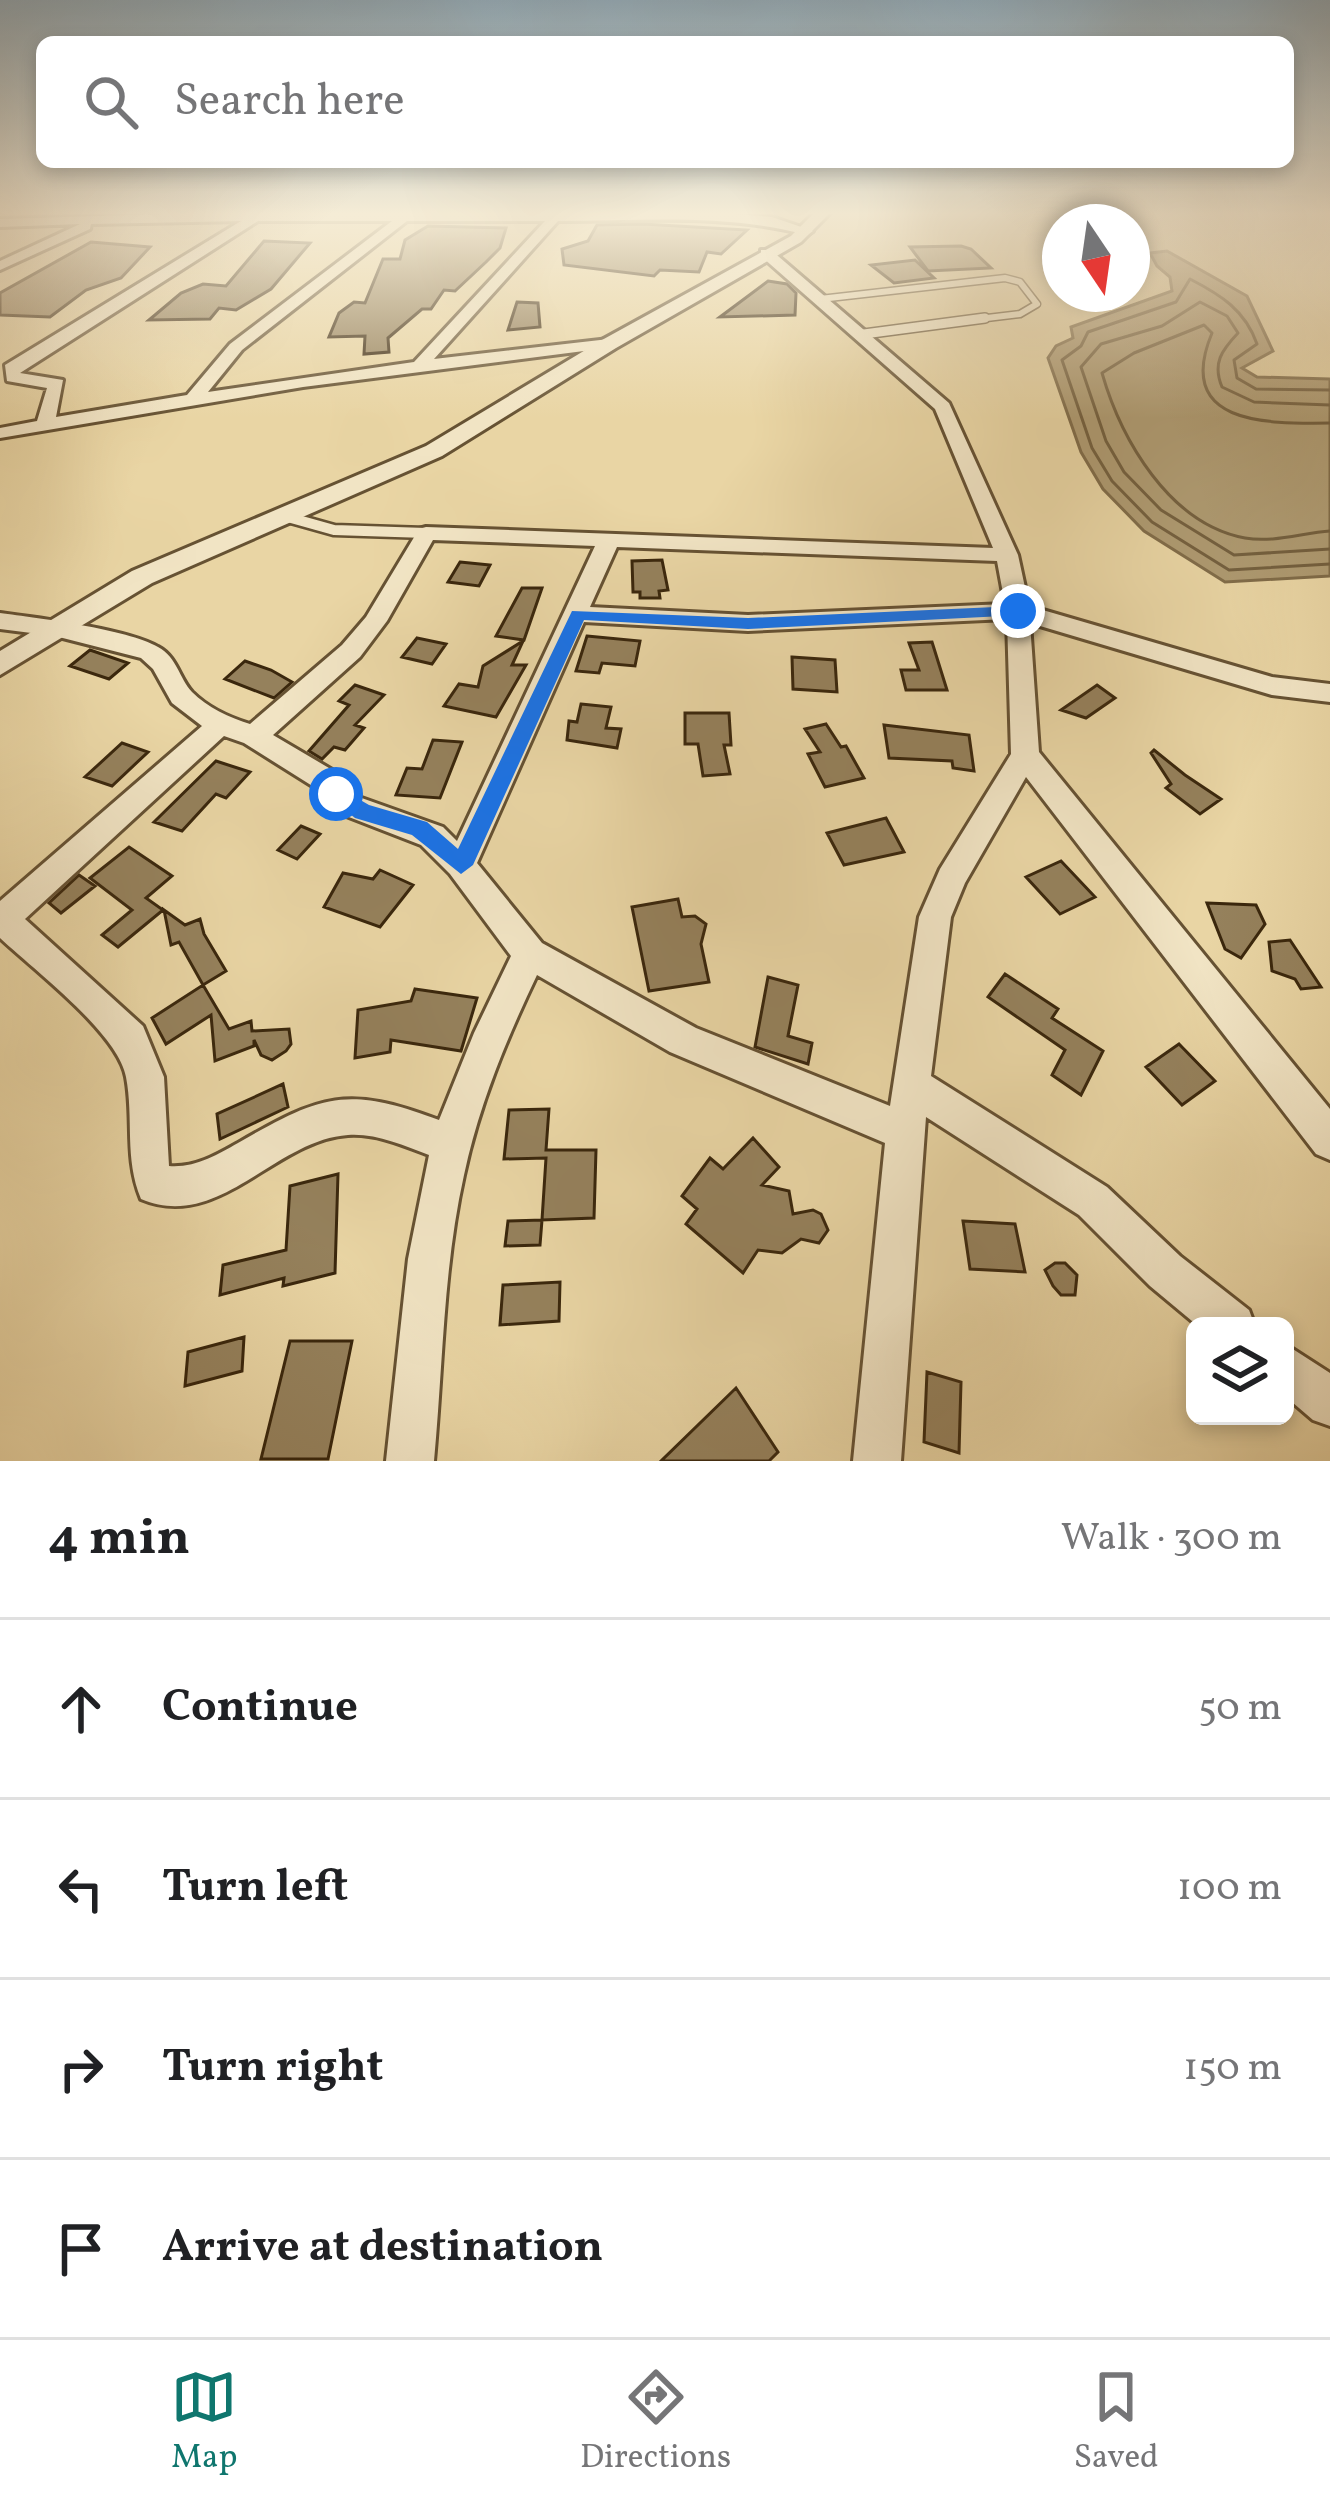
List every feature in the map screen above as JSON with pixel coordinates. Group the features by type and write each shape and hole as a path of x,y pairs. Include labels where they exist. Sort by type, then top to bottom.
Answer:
{"street":[{"path":"45,424 57,384 13,377 11,368 151,281"},
{"path":"194,398 236,346 320,281"},
{"path":"419,366 497,281"},
{"path":"0,665 142,578 434,451 717,281"},
{"path":"799,281 943,406 1007,555 1018,611 1025,755 951,878 935,917 905,1132 877,1461"},
{"path":"0,433 194,398 609,344"},
{"path":"254,736 328,676 351,651 375,620 426,533 1007,555"},
{"path":"461,865 608,542"},
{"path":"578,614 748,623 1018,611 1272,686 1330,693"},
{"path":"0,621 56,628 149,652 163,664 181,697 220,725 254,736 324,778 346,804 419,829 461,865 530,954 682,1040 905,1132"},
{"path":"220,725 2,917 130,1038 145,1077 149,1168 155,1185 172,1190 203,1181 319,1120 342,1116 402,1126 451,1144"},
{"path":"1025,755 1330,1140"},
{"path":"410,1461 432,1250 451,1144 483,1047 530,954"},
{"path":"911,1085 1093,1201 1165,1271 1222,1317"},
{"path":"1294,1374 1330,1402"}],"lane":[{"path":"820,299 977,281"},
{"path":"865,334 1020,314 1037,304 1017,281"},
{"path":"284,516 334,530 426,533"}],"water":[{"path":"1171,281 1221,281 1247,296 1273,351 1242,368 1257,377 1330,379 1330,576 1225,582 1144,531 1103,489 1081,452 1048,358 1056,346 1073,338 1071,327 1113,312 1150,312 1150,299 1172,291"}],"building":[{"path":"21,281 112,281 86,290 50,317 0,315 0,293"},
{"path":"230,281 278,281 236,310 219,308 210,319 149,320 181,293 203,284 226,286"},
{"path":"374,281 465,281 455,291 444,290 431,309 422,309 388,338 389,352 364,354 365,336 329,337 339,313 354,302 365,303"},
{"path":"768,281 787,284 796,293 795,315 720,317"},
{"path":"517,302 538,303 540,327 508,330"},
{"path":"662,560 668,590 659,591 660,598 640,598 640,592 633,592 632,561"},
{"path":"460,562 490,565 479,586 448,582"},
{"path":"522,588 542,588 524,640 496,636"},
{"path":"587,636 640,641 635,666 602,663 599,673 576,671"},
{"path":"417,638 446,644 432,664 402,657"},
{"path":"523,641 512,665 526,665 496,717 444,706 459,684 478,687 483,666"},
{"path":"932,642 947,690 906,690 901,670 919,670 909,643"},
{"path":"90,650 128,663 109,679 70,666"},
{"path":"792,657 835,660 837,692 793,689"},
{"path":"245,661 292,682 274,698 225,679"},
{"path":"355,685 384,695 355,725 364,728 345,750 334,747 322,759 309,751 349,705 339,701"},
{"path":"1097,685 1115,698 1086,718 1061,710"},
{"path":"581,704 611,707 606,728 621,729 617,748 567,740 569,721 577,722"},
{"path":"685,713 729,713 731,745 724,745 730,774 703,776 698,744 685,744"},
{"path":"826,724 841,747 846,746 864,778 825,787 808,754 820,752 805,729"},
{"path":"884,725 969,735 974,771 953,768 952,761 889,758"},
{"path":"433,740 462,742 440,798 396,795 407,768 422,769"},
{"path":"122,743 148,752 112,786 85,777"},
{"path":"1154,750 1221,799 1200,814 1166,788 1171,784 1151,753"},
{"path":"216,761 250,772 226,798 216,794 182,831 154,822"},
{"path":"886,818 904,852 844,865 827,833"},
{"path":"301,826 320,834 297,859 278,850"},
{"path":"129,847 172,876 146,898 163,910 118,947 102,935 132,910 90,878"},
{"path":"1061,861 1095,897 1060,914 1026,877"},
{"path":"380,870 413,885 380,927 324,907 343,873 373,879"},
{"path":"79,875 95,886 61,913 49,903"},
{"path":"678,899 682,917 695,916 706,924 701,944 709,982 649,991 632,907"},
{"path":"1207,903 1256,905 1265,924 1241,958 1225,949"},
{"path":"164,910 185,925 200,919 226,971 203,985 179,942 171,945"},
{"path":"1290,940 1321,987 1301,989 1295,979 1272,971 1269,942"},
{"path":"1005,974 1058,1009 1052,1018 1103,1051 1081,1095 1052,1075 1065,1050 988,997"},
{"path":"768,977 798,985 788,1036 812,1043 808,1064 755,1047"},
{"path":"203,985 229,1029 251,1021 252,1031 289,1029 291,1044 286,1051 272,1060 261,1055 254,1040 254,1046 215,1061 211,1015 166,1044 152,1018"},
{"path":"415,989 477,998 461,1051 391,1040 390,1052 355,1058 358,1010 411,1001"},
{"path":"1179,1044 1215,1081 1182,1105 1146,1067"},
{"path":"283,1084 288,1107 220,1139 217,1114"},
{"path":"549,1109 546,1150 596,1150 594,1218 542,1220 546,1158 504,1159 509,1110"},
{"path":"753,1138 779,1167 762,1185 789,1191 793,1214 813,1210 821,1214 828,1230 819,1243 801,1239 782,1253 758,1250 743,1273 686,1224 697,1209 682,1196 710,1158 723,1169"},
{"path":"338,1174 335,1273 283,1286 284,1278 220,1295 223,1265 286,1250 290,1186"},
{"path":"542,1220 540,1245 505,1246 508,1221"},
{"path":"963,1221 1015,1224 1025,1272 970,1269"},
{"path":"1065,1263 1077,1275 1075,1295 1061,1295 1053,1286 1045,1270"},
{"path":"560,1282 559,1321 500,1325 503,1285"},
{"path":"244,1337 242,1371 185,1386 188,1352"},
{"path":"290,1341 352,1341 328,1459 261,1459"},
{"path":"927,1372 961,1382 959,1453 924,1442"},
{"path":"736,1388 778,1452 769,1461 661,1461"}],"route":[{"path":"336,794 363,812 403,822 432,836 461,865 578,614 748,623 1018,611"}]}
